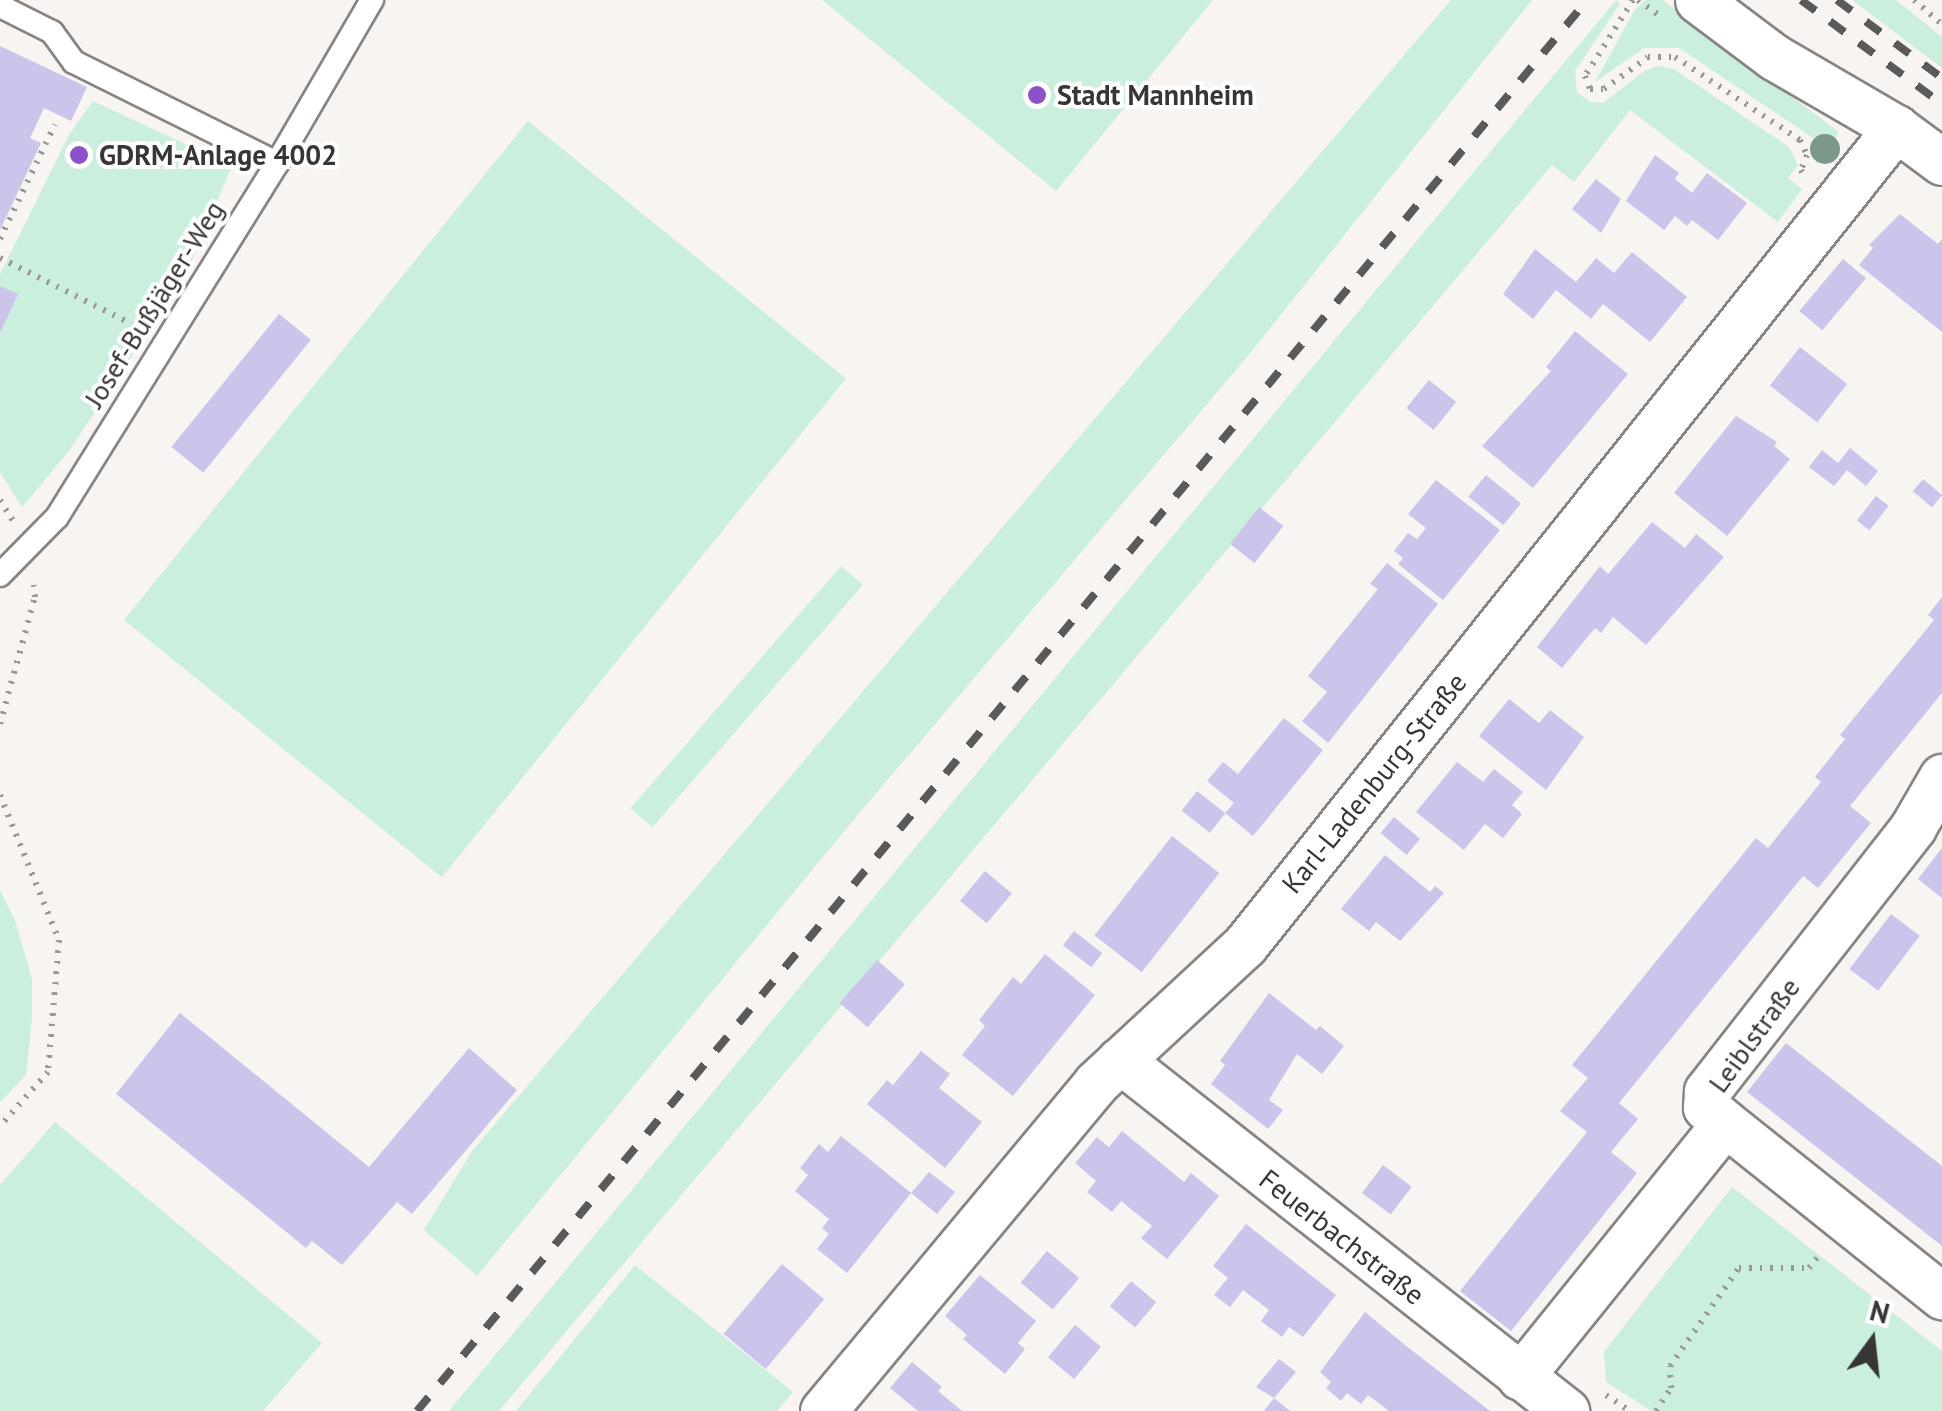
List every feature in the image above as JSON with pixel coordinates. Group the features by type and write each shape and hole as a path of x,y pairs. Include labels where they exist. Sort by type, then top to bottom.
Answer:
{"street":[{"path":"1698,0 1774,58 1896,128 1942,162"},
{"name":"Karl-Ladenburg-Straße","path":"823,1411 1096,1082 1245,945 1896,128"},
{"name":"Leiblstraße","path":"1520,1377 1726,1123 1706,1107 1707,1091 1913,828 1942,776"},
{"name":"Feuerbachstraße","path":"1120,1060 1520,1377 1584,1402"},
{"path":"1726,1123 1942,1296"}],"lane":[{"name":"Josef-Bußjäger-Weg","path":"0,574 31,548 57,517 277,163 372,0"},
{"path":"0,6 52,32 74,62 277,163"}],"path":[{"path":"1633,0 1585,76 1590,89 1604,90 1648,57 1675,57 1800,140"},
{"path":"1914,0 1942,24"},
{"path":"0,238 55,124"},
{"path":"0,258 167,341"},
{"path":"0,724 36,598 31,548"},
{"path":"0,795 58,940 48,1072 0,1126"},
{"path":"1810,1238 1839,1261"},
{"path":"1656,1411 1671,1388 1670,1366 1739,1268 1809,1268 1824,1250"},
{"path":"1584,1402 1630,1411"}],"green space":[{"name":"Stadt Mannheim","path":"822,0 1213,0 1056,191"},
{"path":"1451,0 1532,0 1247,357 856,817 477,1276 424,1230 472,1151"},
{"path":"1616,0 1620,4 1575,71 1577,92 1590,102 1603,103 1644,71 1658,66 1674,69 1789,147 1798,165 1788,178 1802,189 1778,222 1630,110 1574,182 1552,165 499,1411 449,1411"},
{"path":"1645,0 1663,0 1839,132 1825,160 1816,140 1679,48 1644,48 1595,82 1634,11"},
{"path":"1852,0 1896,0 1942,37 1942,68"},
{"path":"93,101 232,166 185,276 69,451 22,507 0,472 0,274 69,135"},
{"path":"528,121 846,378 442,877 124,620"},
{"path":"841,566 863,585 652,827 630,808"},
{"path":"0,890 15,920 32,979 32,1018 26,1075 0,1102"},
{"path":"55,1122 322,1343 263,1411 0,1411 0,1185"},
{"path":"1732,1187 1942,1351 1942,1411 1651,1411 1606,1382 1604,1352"},
{"path":"635,1265 793,1392 777,1411 516,1411"}],"building":[{"path":"0,46 87,87 71,121 44,108 30,138 41,143 0,230"},
{"name":"GDRM-Anlage 4002","path":"78,140 90,145 79,170 67,165"},
{"path":"1655,155 1679,173 1675,179 1692,193 1707,173 1747,203 1718,240 1692,220 1687,226 1675,216 1664,230 1626,201"},
{"path":"1596,179 1621,199 1601,233 1572,209"},
{"path":"1900,214 1938,244 1942,239 1942,332 1859,265 1873,248 1869,245"},
{"path":"1535,249 1576,282 1596,258 1614,273 1632,252 1687,297 1650,342 1603,304 1591,319 1556,290 1533,319 1503,294"},
{"path":"1843,259 1866,278 1822,330 1799,311"},
{"path":"0,286 18,294 0,333"},
{"path":"279,314 311,340 203,473 171,447"},
{"path":"1575,331 1628,374 1533,488 1482,446 1551,371 1546,367"},
{"path":"1800,347 1847,384 1817,423 1770,386"},
{"path":"1429,380 1456,402 1434,430 1406,408"},
{"path":"1736,416 1777,442 1774,446 1790,459 1727,536 1674,493"},
{"path":"1850,448 1878,471 1866,486 1847,470 1834,486 1809,467 1822,450 1838,463"},
{"path":"1486,475 1521,503 1503,525 1468,497"},
{"path":"1923,479 1942,495 1932,507 1913,491"},
{"path":"1436,480 1500,530 1443,600 1398,564 1403,558 1394,551 1408,533 1417,539 1426,528 1408,514"},
{"path":"1876,496 1889,506 1870,530 1857,520"},
{"path":"1259,507 1283,526 1254,563 1230,544"},
{"path":"1652,522 1685,548 1696,534 1724,557 1646,645 1613,617 1601,633 1595,628 1562,668 1537,647 1600,566 1608,574"},
{"path":"1387,563 1438,604 1328,743 1302,721 1327,692 1308,676 1378,589 1370,584"},
{"path":"1942,597 1942,693 1850,806 1871,823 1818,888 1803,876 1619,1103 1638,1119 1611,1152 1637,1173 1511,1331 1460,1291 1587,1132 1560,1111 1588,1078 1572,1065 1756,838 1768,848 1821,782 1815,777 1845,739 1840,735 1934,620 1928,615"},
{"path":"1509,699 1539,723 1550,710 1584,737 1546,790 1479,736"},
{"path":"1284,718 1323,750 1253,836 1225,813 1234,803 1207,781 1223,762 1238,774"},
{"path":"1457,762 1483,782 1494,769 1523,792 1512,805 1522,814 1503,838 1485,824 1464,850 1416,812"},
{"path":"1197,791 1225,813 1210,833 1182,811"},
{"path":"1394,817 1420,839 1407,855 1381,833"},
{"path":"1172,836 1219,873 1142,972 1094,935"},
{"path":"1942,848 1942,898 1918,879"},
{"path":"1385,855 1430,892 1435,886 1444,893 1400,941 1376,922 1369,931 1341,909"},
{"path":"985,871 1012,893 987,923 960,901"},
{"path":"1891,914 1920,936 1878,991 1849,969"},
{"path":"1074,931 1102,953 1091,967 1063,945"},
{"path":"1045,954 1095,995 1013,1096 962,1055 985,1026 979,1020 1013,977 1021,984"},
{"path":"877,960 905,984 868,1027 840,1003"},
{"path":"1269,993 1316,1030 1320,1026 1344,1046 1322,1074 1297,1054 1269,1100 1283,1110 1268,1129 1211,1084 1225,1065 1220,1061"},
{"path":"180,1013 369,1167 469,1048 517,1090 412,1214 397,1202 342,1265 312,1241 306,1248 116,1094"},
{"path":"1786,1043 1942,1166 1942,1246 1747,1092"},
{"path":"921,1051 950,1074 939,1088 982,1122 945,1168 867,1104 887,1080 893,1085"},
{"path":"1122,1131 1184,1182 1191,1173 1219,1196 1167,1259 1141,1238 1152,1226 1121,1201 1112,1212 1087,1192 1096,1181 1075,1163 1097,1137 1109,1147"},
{"path":"841,1136 911,1193 847,1273 817,1249 829,1234 822,1228 829,1219 795,1191 808,1175 800,1168 819,1144 828,1152"},
{"path":"1383,1165 1412,1187 1391,1215 1362,1193"},
{"path":"929,1172 955,1192 937,1214 911,1193"},
{"path":"1246,1224 1336,1295 1303,1337 1289,1327 1282,1337 1261,1321 1269,1310 1243,1290 1230,1307 1214,1295 1228,1278 1213,1266"},
{"path":"1047,1251 1079,1278 1053,1309 1021,1282"},
{"path":"782,1264 824,1299 766,1369 724,1334"},
{"path":"980,1275 1036,1321 1018,1343 1025,1349 1005,1374 963,1339 967,1335 945,1316"},
{"path":"1131,1281 1156,1302 1135,1327 1110,1306"},
{"path":"1365,1312 1490,1411 1389,1411 1368,1395 1361,1404 1347,1393 1341,1401 1326,1388 1331,1382 1320,1372"},
{"path":"1075,1325 1101,1347 1074,1379 1048,1357"},
{"path":"1279,1359 1296,1372 1274,1398 1256,1387"},
{"path":"912,1362 942,1387 938,1391 962,1411 918,1411 890,1388"},
{"path":"1274,1398 1290,1411 1264,1411"}],"railway":[{"path":"417,1411 1587,0"},
{"path":"1801,0 1942,104"},
{"path":"1837,0 1942,78"}],"place":[{"name":"Stadt Mannheim","path":"1037,95"},
{"name":"GDRM-Anlage 4002","path":"79,155"}]}
